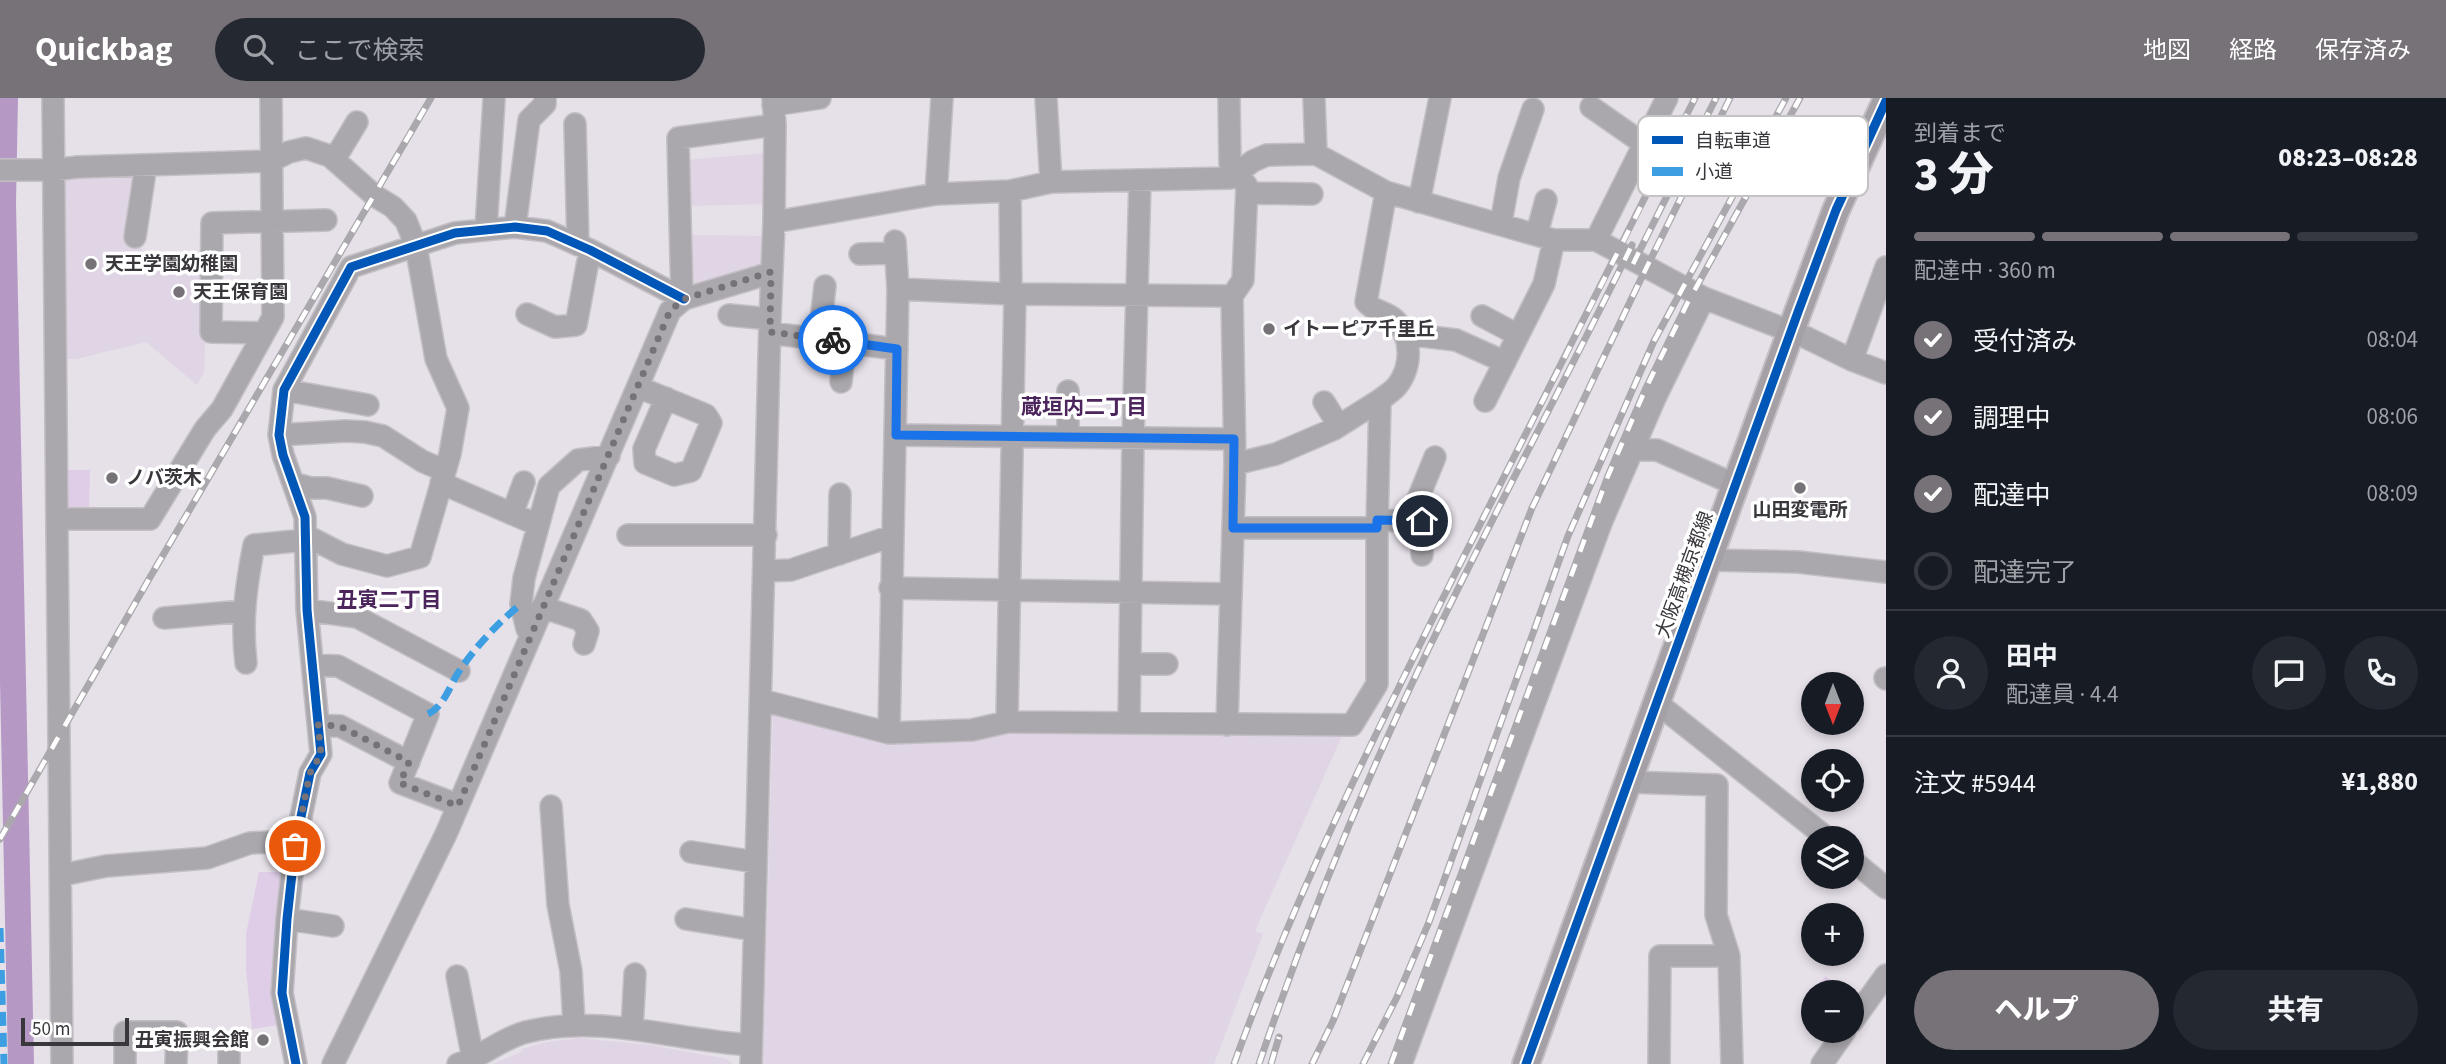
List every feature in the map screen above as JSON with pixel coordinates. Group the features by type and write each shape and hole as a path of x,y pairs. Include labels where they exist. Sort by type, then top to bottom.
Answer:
{"main road":[{"name":"大阪高槻京都線","path":"1868,143 1883,112"},
{"name":"大阪高槻京都線","path":"1526,1064 1843,196"}],"street":[{"path":"53,98 62,1064"},
{"path":"58,519 150,519 205,429 222,409 273,317 271,98"},
{"path":"683,298 678,138 820,98"},
{"path":"936,194 942,98"},
{"path":"1046,98 1051,182"},
{"path":"1229,98 1230,164 1242,184"},
{"path":"1314,98 1316,154"},
{"path":"1419,202 1440,98"},
{"path":"1658,116 1667,98"},
{"path":"486,229 494,100"},
{"path":"515,228 529,120 545,101"},
{"path":"1591,107 1638,140"},
{"path":"457,976 466,1062 524,1033 574,1024 632,1029 718,1043 751,1054 771,272 775,222 774,109"},
{"path":"1501,223 1509,178 1533,109"},
{"path":"334,160 357,122"},
{"path":"527,314 555,327 576,325 584,247 575,124"},
{"path":"0,170 271,161 289,152 306,148 320,151 334,160 375,196 393,207 406,221 415,246 436,359 458,408 443,477 420,557 387,566 342,554 305,537 254,545 242,622 246,663"},
{"path":"1227,725 1235,464 1232,296 1243,279 1242,184 1253,161 1267,155 1316,154 1386,192 1545,237 1596,240 1704,298 1886,373"},
{"path":"1596,240 1638,156"},
{"path":"135,237 146,164"},
{"path":"775,222 936,194 1010,191 1051,182 1231,178 1242,184 1312,194"},
{"path":"1129,722 1140,180"},
{"path":"1007,722 1013,436 1010,191"},
{"path":"1235,464 1276,454 1339,425 1380,400 1397,386 1409,361 1405,334 1393,318 1371,310 1366,302 1386,192"},
{"path":"1485,401 1544,284 1546,201"},
{"path":"264,333 211,332 212,223 326,220"},
{"path":"296,1064 282,993 287,919 296,841 310,773 321,754 307,610 305,517 283,455 279,435 284,390 351,267 456,233 515,228 547,231 683,298"},
{"path":"860,254 896,247 896,435 888,733"},
{"path":"1852,360 1886,267"},
{"path":"333,1064 458,806 670,311 683,298 771,272"},
{"path":"819,338 825,286"},
{"path":"898,289 1013,294 1232,296"},
{"path":"1401,1064 1601,523 1654,398 1704,298"},
{"path":"729,315 819,338 897,349"},
{"path":"1482,316 1518,335"},
{"path":"1405,334 1456,340 1505,362"},
{"path":"841,382 845,342"},
{"path":"638,387 666,398"},
{"path":"284,390 368,405"},
{"path":"1068,391 1068,437"},
{"path":"761,700 888,733 972,730 1007,722 1352,725 1377,684 1380,400"},
{"path":"1324,402 1339,425"},
{"path":"279,435 345,430 383,436 443,477 538,525"},
{"path":"896,435 1234,439"},
{"path":"1633,450 1657,450 1736,485"},
{"path":"531,633 527,629 521,604 524,578 549,486 578,460 608,456"},
{"path":"1409,521 1435,457"},
{"path":"512,514 524,482"},
{"path":"293,483 362,496"},
{"path":"839,554 840,494"},
{"path":"1233,528 1422,521 1422,555"},
{"path":"628,535 765,535"},
{"path":"765,571 791,570 892,536"},
{"path":"1709,560 1798,562 1886,572"},
{"path":"890,588 1231,594"},
{"path":"541,607 581,620 588,631 584,644"},
{"path":"307,610 356,617 459,671"},
{"path":"163,618 244,611"},
{"path":"1130,664 1167,664"},
{"path":"313,665 338,666 428,714 400,783 458,806"},
{"path":"1657,703 1812,826"},
{"path":"318,725 340,726 409,762"},
{"path":"1628,782 1717,785 1716,915 1729,956 1732,1064"},
{"path":"551,806 558,905 571,971 574,1024"},
{"path":"62,875 106,866 207,858 250,843 296,841"},
{"path":"691,852 756,862"},
{"path":"1864,868 1884,880"},
{"path":"287,919 333,926"},
{"path":"686,919 754,930"},
{"path":"1659,1064 1660,956 1729,956"},
{"path":"632,1029 635,974"},
{"path":"1864,1005 1886,975"},
{"path":"125,1064 125,1032 177,1032 176,1064"},
{"path":"1822,1064 1837,1043"}],"shaded area":[{"path":"766,153 766,204 687,206 686,160"},
{"path":"136,174 129,226 122,235 141,248 146,264 208,266 204,372 197,385 146,342 76,359 60,359 62,180 70,176"},
{"path":"687,235 765,236 764,264 687,289"},
{"path":"62,470 90,470 89,509 69,509 62,501"},
{"path":"773,711 893,739 1011,728 1338,731 1341,738 1255,931 1263,934 1214,1064 763,1064"},
{"path":"259,872 285,872 271,978 277,1025 252,1029 246,969 246,934"},
{"path":"578,1038 650,1045 727,1059 733,1064 492,1064 522,1052 522,1049"}],"waterway":[{"path":"5,98 3,203 21,1064"}],"railway":[{"path":"0,839 431,98"},
{"path":"1686,116 1695,98"},
{"path":"1707,116 1716,98"},
{"path":"1721,116 1730,98"},
{"path":"1776,116 1786,98"},
{"path":"1790,116 1800,98"},
{"path":"1234,1064 1283,939 1366,755 1646,196"},
{"path":"1633,264 1667,196"},
{"path":"1312,1064 1333,1021 1532,508 1682,196"},
{"path":"1363,1064 1397,997 1429,922 1568,536 1654,341 1733,196"},
{"path":"1391,1064 1608,476 1646,388 1687,304 1746,196"},
{"path":"1259,1064 1329,875 1388,736 1463,578 1632,245"},
{"path":"1271,1064 1279,1037"}],"marked path":[{"path":"428,714 439,706 460,670 481,643 521,604"},
{"path":"0,928 4,1064"}],"cycle path":[{"path":"1868,140 1886,101"},
{"path":"1526,1064 1842,196"},
{"path":"296,1064 282,993 287,919 295,846 310,773 321,754 307,610 305,517 283,455 279,435 284,390 351,267 455,233 515,227 547,231 684,299"}],"way so far":[{"path":"295,846 310,773 321,754 318,725 340,726 409,762 400,783 458,806 670,311 684,299 771,272 770,332 833,340"}],"place":[{"name":"天王学園幼稚園","path":"91,264"},
{"name":"天王保育園","path":"179,292"},
{"name":"イトーピア千里丘","path":"1269,329"},
{"name":"ノバ茨木","path":"112,478"},
{"name":"山田変電所","path":"1800,488"},
{"name":"丑寅振興会館","path":"263,1040"}],"district":[{"name":"蔵垣内二丁目","path":"1084,407"},
{"name":"丑寅二丁目","path":"389,600"}],"route":[{"path":"833,340 897,349 896,435 1234,439 1233,528 1377,528 1377,520 1422,521"}]}
